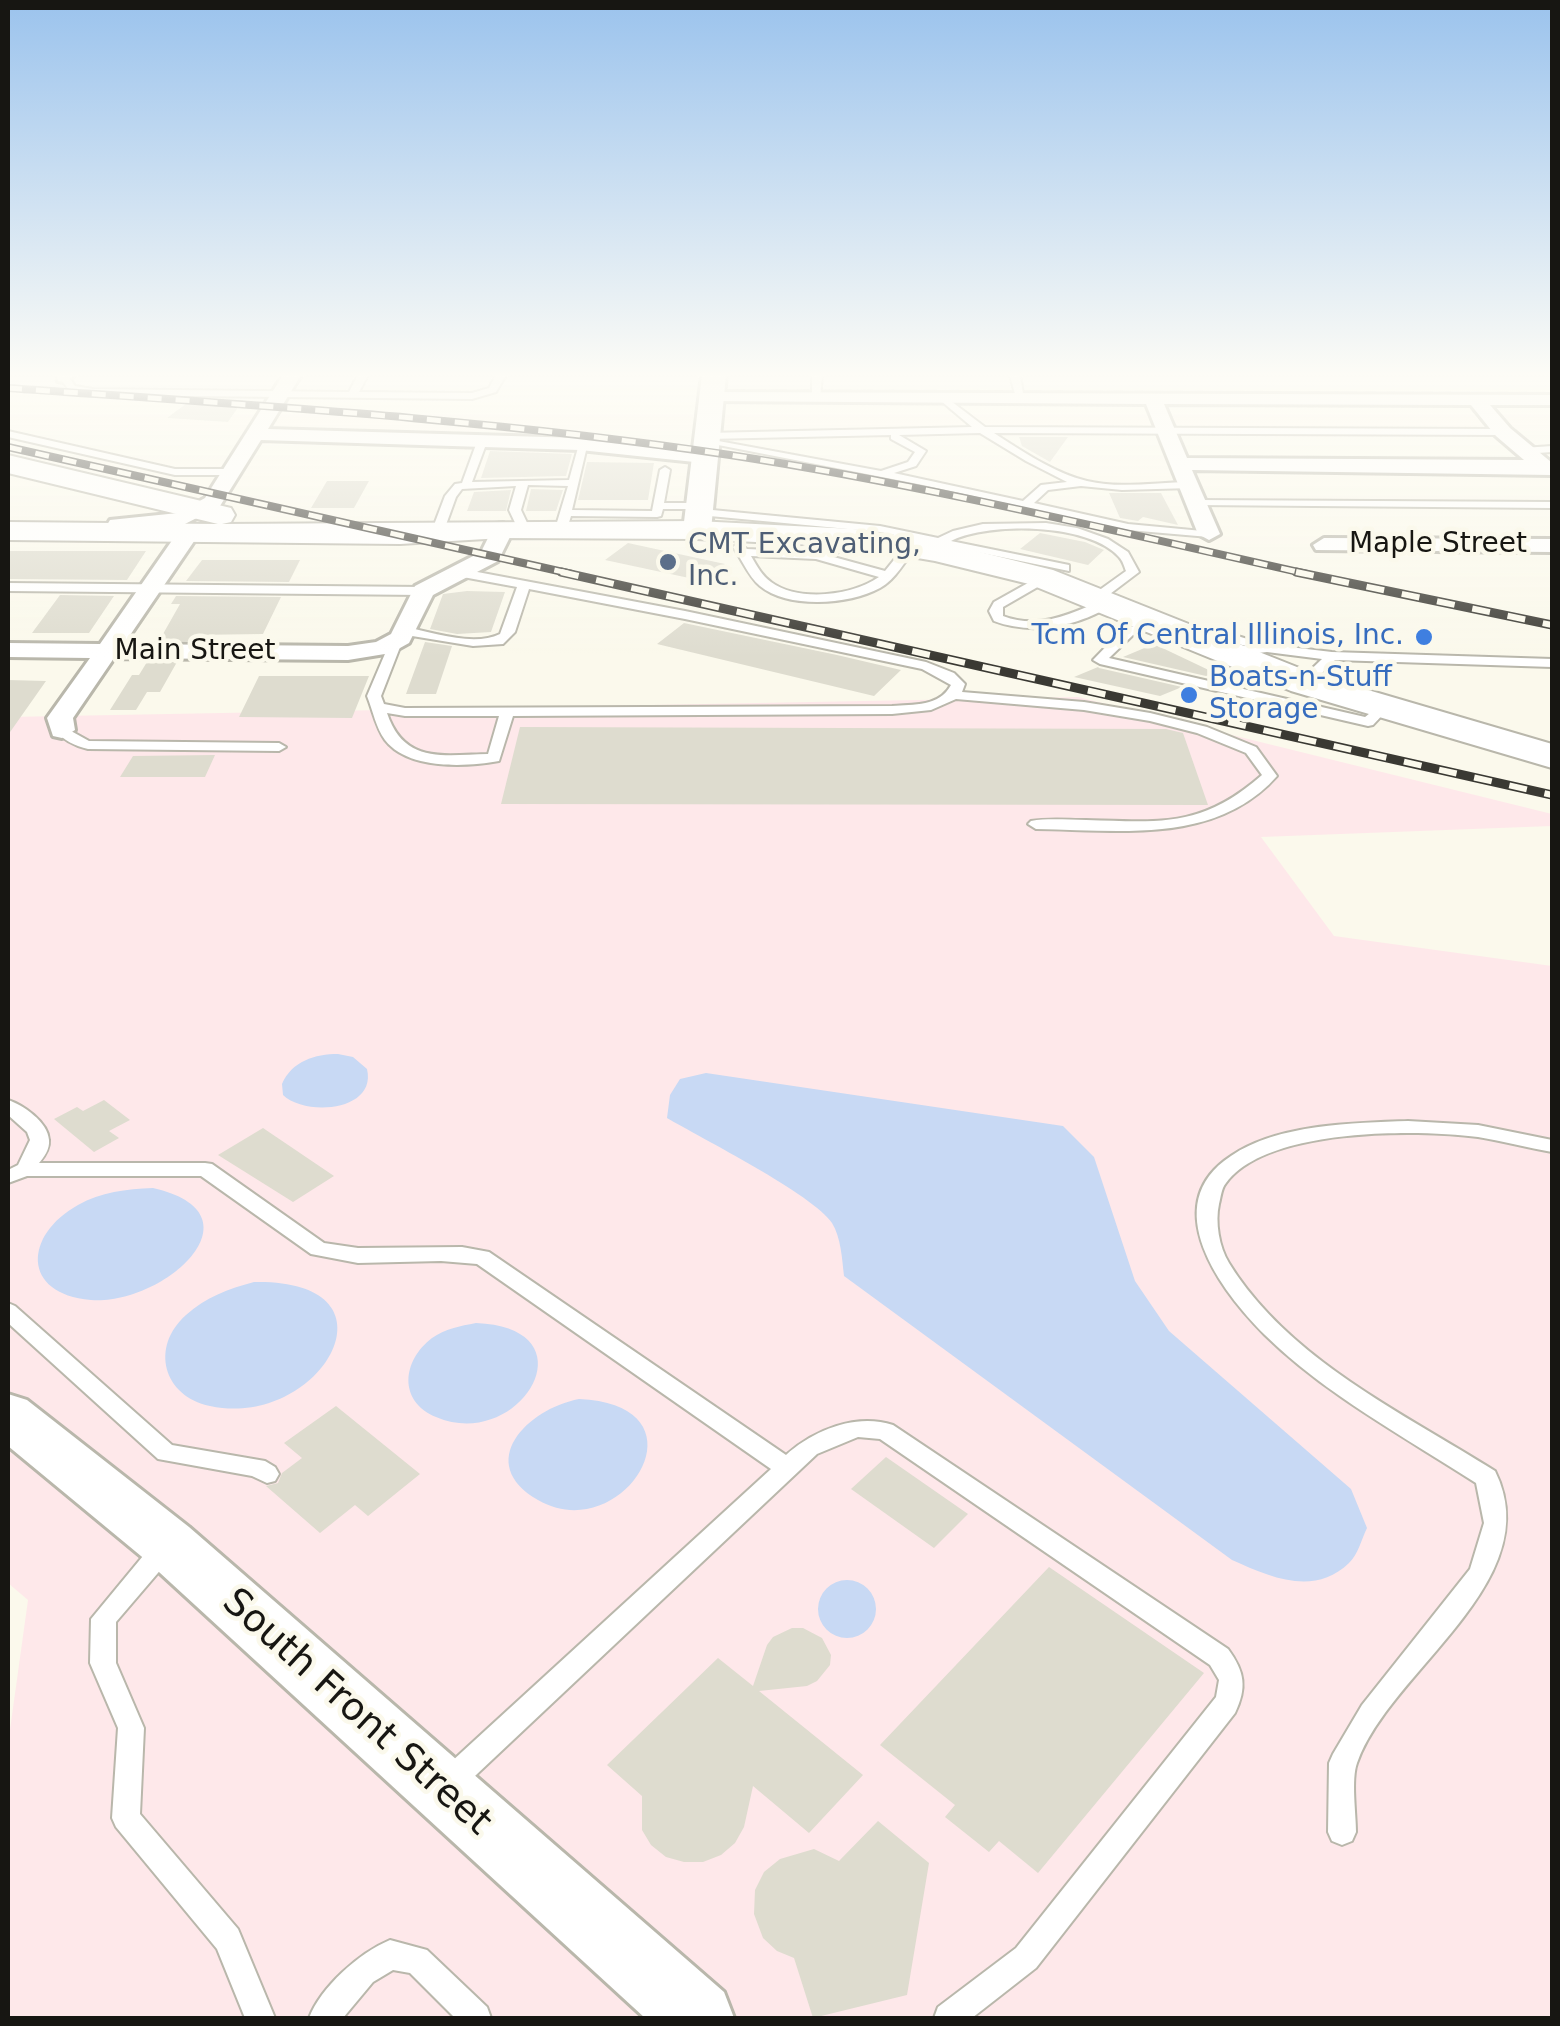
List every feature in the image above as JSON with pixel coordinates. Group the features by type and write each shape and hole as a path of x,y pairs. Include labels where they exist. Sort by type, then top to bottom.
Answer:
{"main road":[{"path":"31,470 122,492 195,522"},
{"path":"8,529 195,522 514,529 563,521 656,516 927,546 1104,599 1300,690 1383,707 1552,756"}],"street":[{"path":"62,730 60,718 195,522 218,495 229,470"},
{"path":"715,470 722,525"},
{"path":"1185,470 1209,534"},
{"path":"122,492 187,497 206,492 227,473"},
{"path":"394,640 424,591 490,556 514,529"},
{"name":"Maple Street","path":"1324,545 1552,546"},
{"name":"Main Street","path":"8,650 348,653 394,640"},
{"name":"South Front Street","path":"8,1414 168,1544 698,2018"}],"lane":[{"path":"165,470 227,473"},
{"path":"438,529 451,496 467,482 472,470"},
{"path":"563,521 577,470"},
{"path":"656,516 665,470"},
{"path":"854,470 1128,527 1209,534"},
{"path":"877,474 893,470"},
{"path":"1053,470 1082,483"},
{"path":"467,482 574,482"},
{"path":"514,529 523,482"},
{"path":"1027,503 1045,487 1082,483 1195,494 1552,505"},
{"path":"722,525 825,522 927,546"},
{"path":"722,525 888,576"},
{"path":"722,525 766,586 792,594 834,596 873,587 927,546 952,532 974,528 1016,526 1070,531 1122,548 1131,559 1133,572 1104,599 1052,625 1023,626 998,618 998,605 1046,579"},
{"path":"820,557 843,548 853,538"},
{"path":"382,708 404,712 892,710 948,702 958,684 926,666 456,572"},
{"path":"507,712 494,758 457,758 405,751 393,742 374,696 394,640 498,642 506,636 524,584"},
{"path":"8,587 424,591"},
{"path":"1332,656 1300,690 1100,660 1128,632 1171,628 1211,632 1268,648 1332,656 1552,664"},
{"path":"1226,653 1268,648"},
{"path":"954,695 1084,706 1202,730 1251,750 1270,776 1238,803 1204,819 1036,824"},
{"path":"62,730 76,742 88,744 279,746"},
{"path":"8,1106 35,1127 41,1137 41,1149 16,1174"},
{"path":"1342,1832 1342,1763 1371,1713 1481,1574 1496,1522 1487,1478 1342,1385 1240,1296 1217,1263 1209,1234 1206,1198 1218,1176 1239,1157 1271,1144 1322,1132 1396,1128 1476,1131 1552,1146"},
{"path":"16,1174 205,1169 318,1249 337,1255 432,1252 482,1257 788,1469"},
{"path":"8,1311 166,1452 257,1468 267,1474"},
{"path":"441,1789 810,1448 857,1428 886,1431 1219,1656 1230,1671 1234,1689 1226,1705 1026,1958 949,2018"},
{"path":"168,1544 104,1619 103,1663 131,1728 126,1818 228,1939 260,2018"},
{"path":"324,2018 363,1972 390,1955 417,1960 476,2018"}],"shaded area":[{"path":"1078,697 1552,814 1552,826 1261,837 1334,936 1552,966 1552,2018 8,2018 8,1744 28,1600 8,1583 8,717"}],"water":[{"path":"321,1055 353,1057 367,1069 367,1083 361,1094 351,1101 322,1108 294,1102 283,1095 282,1084 298,1064"},
{"path":"706,1073 1063,1126 1094,1157 1135,1281 1169,1331 1351,1489 1367,1528 1352,1560 1321,1579 1292,1581 1232,1560 844,1276 837,1235 821,1211 781,1183 667,1118 670,1095 680,1079"},
{"path":"153,1188 186,1201 202,1217 202,1236 192,1256 147,1289 119,1298 91,1300 52,1287 38,1262 47,1232 60,1217 96,1197"},
{"path":"254,1282 301,1287 328,1303 337,1326 332,1352 314,1377 286,1396 250,1407 210,1406 194,1401 172,1381 165,1355 168,1341 186,1315 209,1298"},
{"path":"476,1323 512,1330 532,1345 538,1364 532,1385 517,1404 494,1418 466,1424 436,1417 415,1401 408,1380 410,1369 432,1338"},
{"path":"579,1399 619,1407 641,1424 648,1447 641,1470 623,1491 599,1506 569,1510 538,1500 519,1485 510,1470 509,1454 526,1426 542,1414"},
{"path":"847,1580 868,1588 876,1609 868,1630 847,1638 826,1630 818,1609 826,1588"}],"building":[{"path":"484,470 568,470 566,476 481,478"},
{"path":"585,470 653,470 648,500 578,500"},
{"path":"327,481 369,481 354,508 311,508"},
{"path":"531,489 563,490 556,511 526,511"},
{"path":"511,490 506,511 467,511 474,492"},
{"path":"1109,493 1161,493 1178,525 1143,517 1138,521 1120,518"},
{"path":"1040,533 1104,550 1088,565 1020,549"},
{"path":"628,543 725,564 703,581 605,560"},
{"path":"8,551 146,551 127,580 8,579"},
{"path":"202,560 300,560 289,582 186,581"},
{"path":"505,592 491,632 457,634 430,629 443,594"},
{"path":"60,595 114,596 89,633 32,633"},
{"path":"176,596 281,597 263,634 193,635 190,641 159,641 180,604 171,604"},
{"path":"684,623 901,670 874,696 657,644"},
{"path":"425,642 452,646 436,694 406,694"},
{"path":"1154,644 1215,673 1206,676 1123,657"},
{"path":"147,662 177,662 160,692 147,692 136,710 110,710 132,675 139,675"},
{"path":"1098,667 1182,687 1160,696 1074,677"},
{"path":"259,676 369,676 352,718 239,717"},
{"path":"8,680 46,681 8,735"},
{"path":"520,727 1166,729 1183,733 1208,805 501,804"},
{"path":"215,755 205,777 120,777 133,756"},
{"path":"104,1100 130,1120 109,1131 119,1138 94,1152 54,1119 77,1107 83,1111"},
{"path":"263,1128 334,1176 293,1202 218,1155"},
{"path":"336,1406 420,1474 368,1516 355,1505 320,1533 266,1486 278,1483 282,1473 302,1458 284,1443"},
{"path":"886,1457 968,1514 934,1548 851,1489"},
{"path":"1049,1567 1204,1673 1038,1873 999,1841 989,1852 945,1817 955,1805 880,1745"},
{"path":"792,1628 803,1628 822,1638 831,1655 830,1665 817,1681 807,1686 759,1691 863,1775 809,1833 753,1786 744,1827 735,1843 721,1855 703,1862 666,1857 651,1845 642,1830 642,1796 607,1765 718,1658 753,1686 767,1645 773,1637"},
{"path":"878,1821 929,1863 907,1995 813,2018 794,1958 777,1951 763,1938 754,1914 755,1890 764,1872 780,1859 814,1849 839,1861"}],"railway":[{"path":"108,470 572,574"},
{"path":"817,470 948,494 1307,574"},
{"path":"561,572 1552,795"},
{"path":"1296,572 1552,625"}],"place":[{"name":"CMT Excavating, Inc.","path":"668,562"},
{"name":"Tcm Of Central Illinois, Inc.","path":"1424,637"},
{"name":"Boats-n-Stuff Storage","path":"1189,695"}]}
